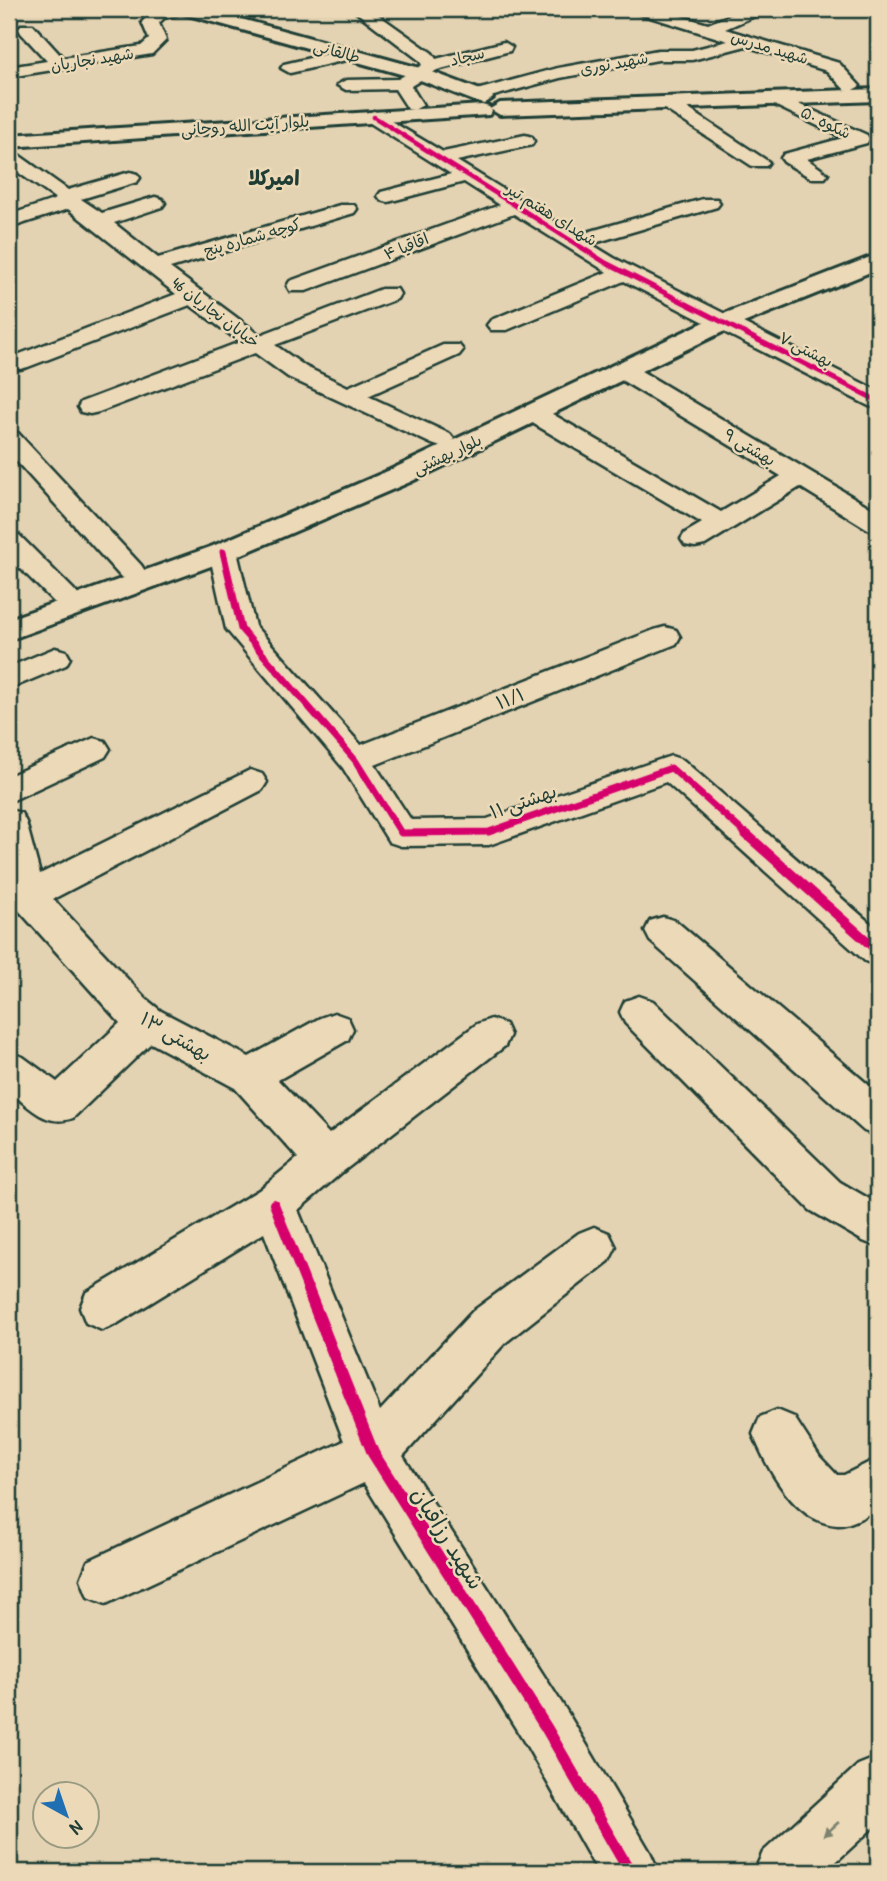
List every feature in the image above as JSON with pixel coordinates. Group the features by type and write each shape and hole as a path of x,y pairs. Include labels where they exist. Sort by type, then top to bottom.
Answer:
{"main road":[{"name":"طالقانی","path":"187,9 349,54 426,70 486,103"},
{"name":"بلوار آیت الله روحانی","path":"9,134 414,105 878,85"},
{"name":"بلوار آیت الله روحانی","path":"9,141 374,117 486,103 666,102 878,95"},
{"name":"بلوار بهشتی","path":"9,630 223,552 400,476 449,444 715,318 877,259"},
{"name":"بلوار بهشتی","path":"9,616 131,571 346,483 533,413 622,370 715,318"}],"street":[{"name":"شهید نجاریان","path":"9,72 146,50 158,40 150,22 158,15 181,9"},
{"name":"شهید مدرس","path":"640,9 832,67 851,86"},
{"path":"718,9 750,12"},
{"path":"367,13 391,11"},
{"path":"711,30 750,12"},
{"path":"367,13 426,57 426,70"},
{"path":"27,29 60,65"},
{"name":"شهید نوری","path":"486,103 558,73 658,55 674,58 707,53 748,40"},
{"name":"سجاد","path":"401,84 426,70 504,47"},
{"path":"290,68 349,54"},
{"path":"112,57 124,75"},
{"path":"346,85 401,84 414,105"},
{"name":"شکوه ۵۰","path":"774,98 860,139 791,158 818,174"},
{"path":"666,102 759,162"},
{"name":"شهدای هفتم تیر","path":"374,117 573,243 624,273 715,318"},
{"path":"439,159 525,141"},
{"name":"خیابان نجاریان 46","path":"9,157 99,221 192,296 297,372 449,444"},
{"path":"388,196 465,176"},
{"path":"9,222 130,178"},
{"path":"573,243 710,202"},
{"path":"99,221 155,203"},
{"name":"اقاقیا ۴","path":"298,286 470,221 515,207"},
{"name":"کوچه شماره پنج","path":"156,265 347,209"},
{"path":"499,326 624,273"},
{"path":"90,407 388,294"},
{"path":"20,362 192,296"},
{"name":"بهشتی ۷","path":"715,318 878,401"},
{"path":"348,396 451,350"},
{"name":"بهشتی ۹","path":"622,370 878,523"},
{"path":"533,413 721,523"},
{"path":"9,438 131,571"},
{"path":"695,539 800,476"},
{"path":"9,541 64,596"},
{"name":"بهشتی ۱۱","path":"223,552 241,629 355,760 401,833 489,832 671,768 878,951"},
{"name":"۱۱/۱","path":"355,760 665,637"},
{"path":"9,679 55,657"},
{"path":"9,790 94,750"},
{"path":"28,896 250,782"},
{"name":"بهشتی ۱۳","path":"9,822 28,896 132,1010 147,1022 249,1076 326,1160"},
{"path":"663,931 878,1118"},
{"path":"639,1012 825,1196 878,1227"},
{"path":"9,1069 59,1106 147,1022"},
{"path":"249,1076 334,1029"},
{"path":"102,1308 275,1204 326,1160 491,1035"},
{"name":"شهید رزاقیان","path":"275,1204 373,1453 547,1728 630,1872"},
{"path":"106,1579 373,1453 489,1327 594,1247"},
{"path":"776,1434 815,1491 829,1500 841,1500 878,1482"},
{"path":"783,1872 878,1785"}],"cycle path":[{"path":"374,117 606,263 878,401"},
{"path":"223,552 241,629 355,760 401,833 489,832 671,768 878,951"},
{"path":"274,1204 373,1453 547,1729 630,1872"}],"district":[{"name":"امیرکلا","path":"274,178"}]}
